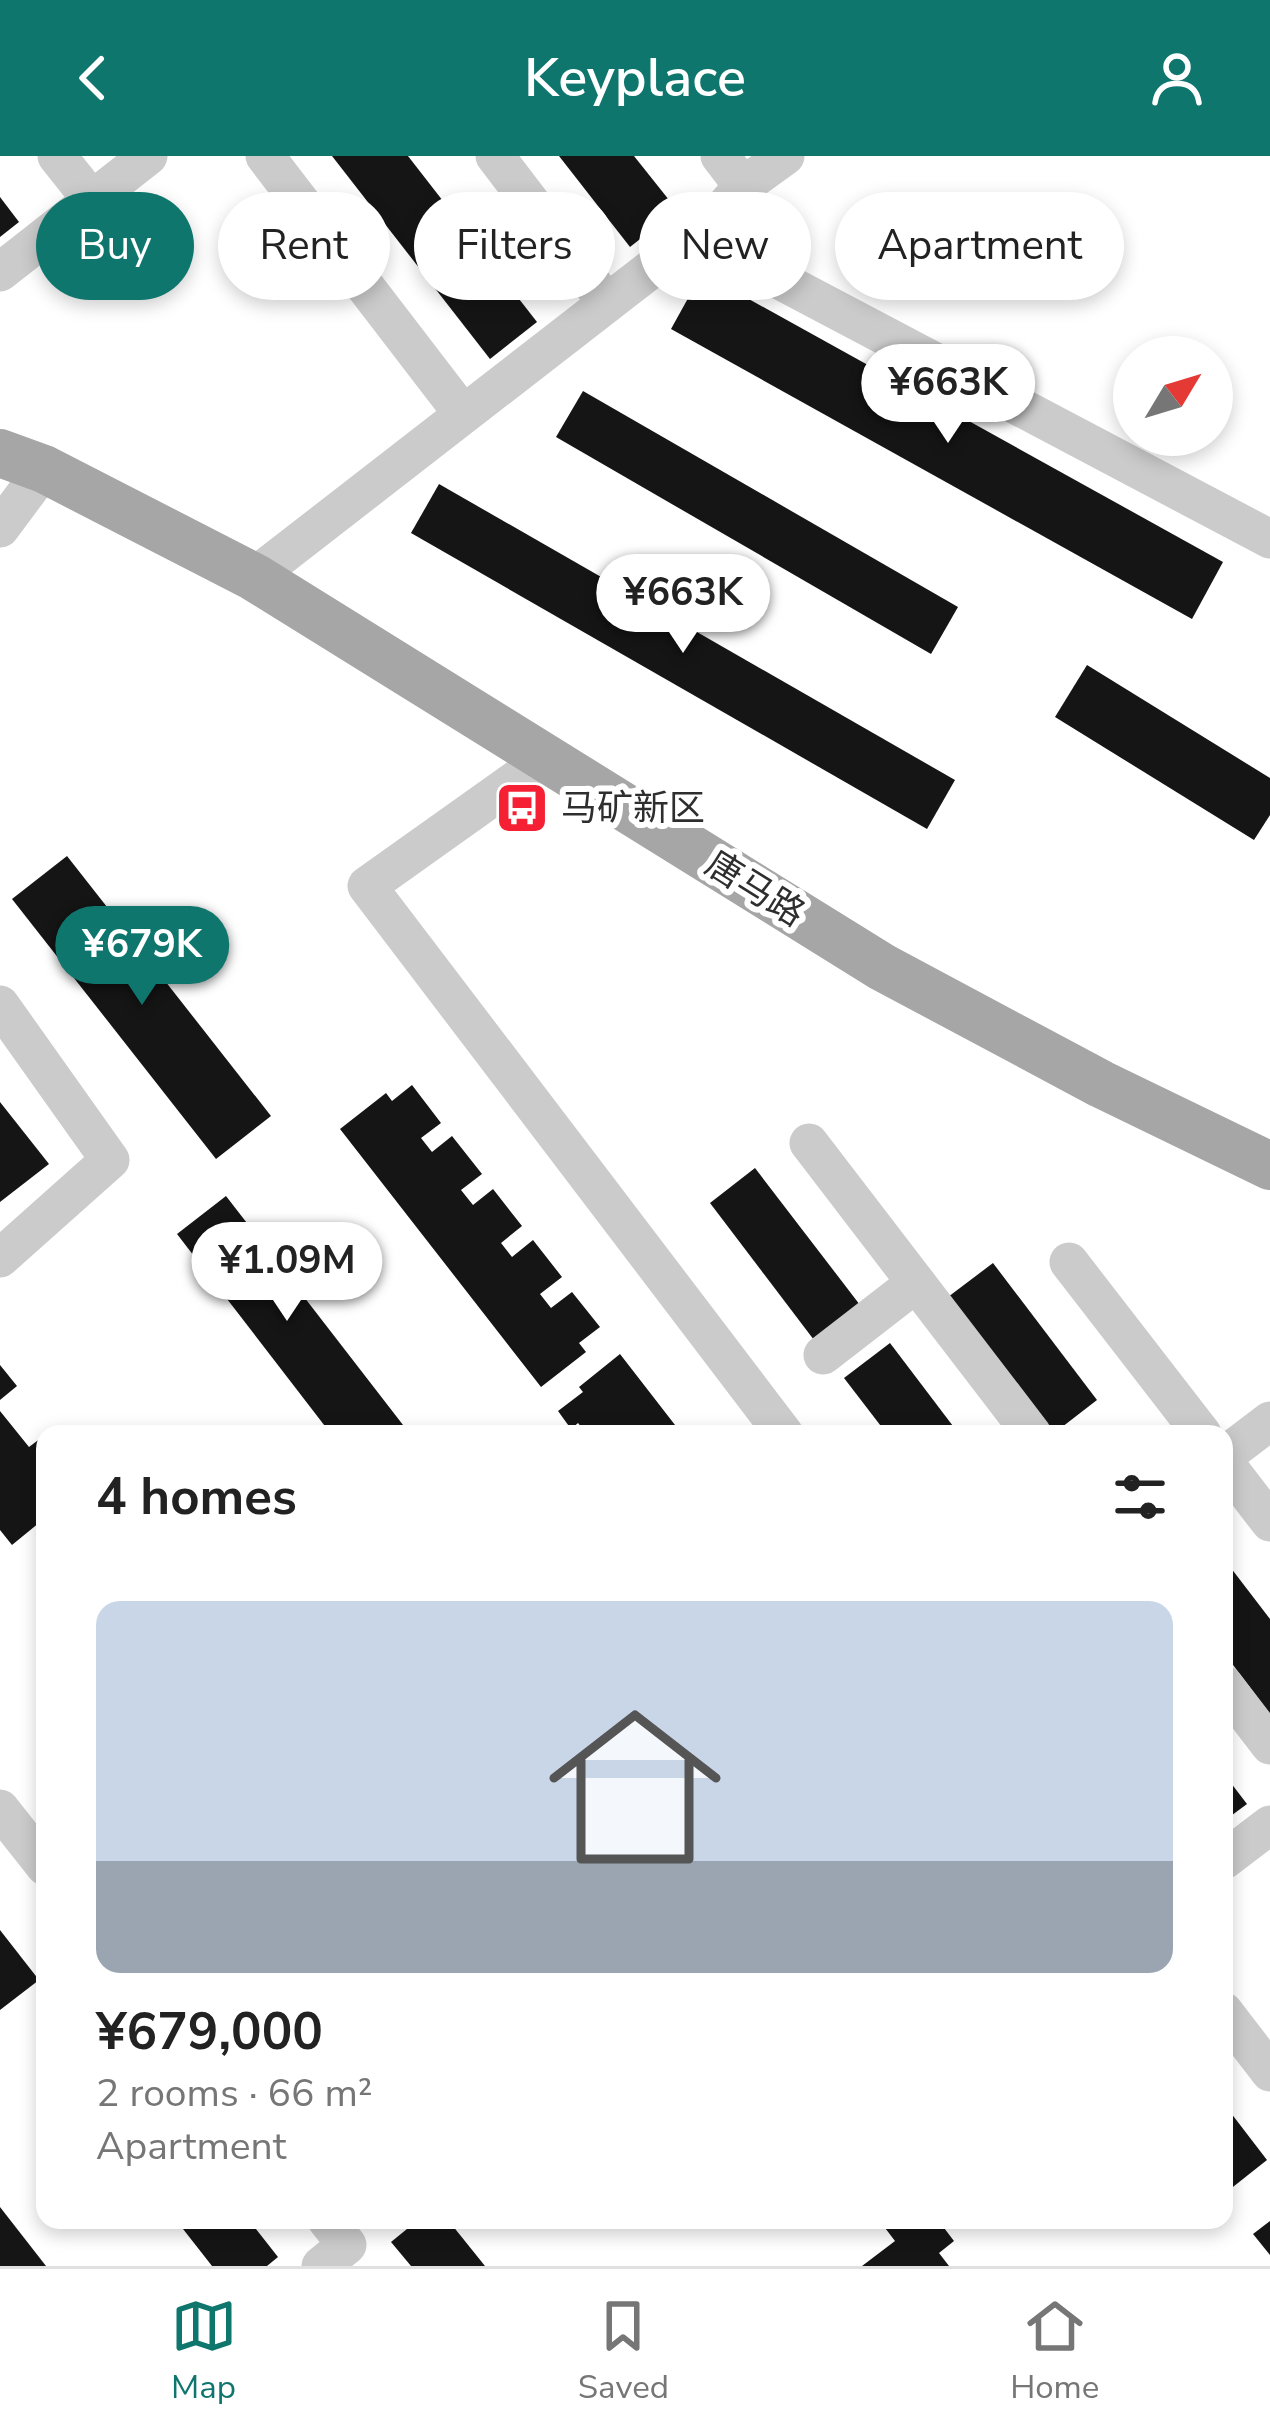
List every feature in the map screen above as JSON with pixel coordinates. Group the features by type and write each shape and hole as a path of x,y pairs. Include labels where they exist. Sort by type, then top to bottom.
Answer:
{"main road":[{"name":"唐马路","path":"22,461 254,577 882,967 1101,1084 1270,1166"}],"street":[{"path":"58,156 86,192"},
{"path":"102,192 148,156"},
{"path":"265,156 463,415"},
{"path":"495,156 607,304"},
{"path":"731,171 784,156"},
{"path":"0,272 36,244"},
{"path":"254,577 639,279"},
{"path":"811,297 1270,539"},
{"path":"0,528 22,461"},
{"path":"544,760 368,886 777,1425"},
{"path":"0,1005 110,1160 0,1258"},
{"path":"809,1143 1025,1425"},
{"path":"1069,1262 1184,1425"},
{"path":"823,1355 916,1283"},
{"path":"1233,1452 1270,1421"},
{"path":"1233,1471 1270,1522"},
{"path":"1233,1697 1270,1745"},
{"path":"0,1809 36,1855"},
{"path":"1233,1853 1270,1825"},
{"path":"1233,2024 1270,2072"},
{"path":"320,2266 347,2245 334,2229"}],"building":[{"path":"332,156 408,156 436,192 414,192 414,261 390,231 390,192 360,192"},
{"path":"559,156 634,156 663,192 639,192 639,240 630,247 615,228 615,192 587,192"},
{"path":"0,197 19,222 0,237"},
{"path":"444,300 520,300 537,322 490,359"},
{"path":"687,300 751,300 1223,562 1192,619 671,329"},
{"path":"583,391 958,607 931,654 556,437"},
{"path":"439,484 955,780 927,829 411,533"},
{"path":"1087,665 1270,778 1270,815 1254,840 1055,717"},
{"path":"67,856 271,1116 216,1159 12,899"},
{"path":"412,1085 441,1123 421,1138 432,1152 452,1136 482,1174 461,1190 473,1205 493,1189 522,1226 501,1243 512,1257 533,1240 562,1277 540,1294 551,1308 572,1292 600,1327 579,1343 586,1352 541,1387 340,1129 386,1093 392,1101"},
{"path":"0,1102 49,1164 0,1202"},
{"path":"755,1168 860,1305 814,1340 710,1203"},
{"path":"226,1196 403,1425 324,1425 177,1234"},
{"path":"993,1263 1097,1400 1065,1425 1046,1425 948,1297"},
{"path":"890,1343 952,1425 880,1425 844,1378"},
{"path":"620,1354 675,1425 568,1425 558,1411 583,1392 579,1387"},
{"path":"0,1365 17,1386 0,1400"},
{"path":"0,1411 29,1447 36,1442 36,1525 12,1545 0,1530"},
{"path":"1233,1571 1270,1619 1270,1714 1233,1665"},
{"path":"1233,1786 1247,1804 1233,1814"},
{"path":"0,1930 36,1982 0,2010"},
{"path":"1233,2116 1267,2160 1233,2187"},
{"path":"0,2207 46,2266 0,2266"},
{"path":"1270,2221 1270,2255 1253,2234"},
{"path":"183,2229 256,2229 278,2257 267,2266 212,2266"},
{"path":"407,2229 455,2229 485,2266 411,2266 391,2242"},
{"path":"886,2229 945,2229 954,2241 939,2253 949,2266 862,2266 895,2241"}],"place":[{"name":"马矿新区","path":"522,808"}]}
